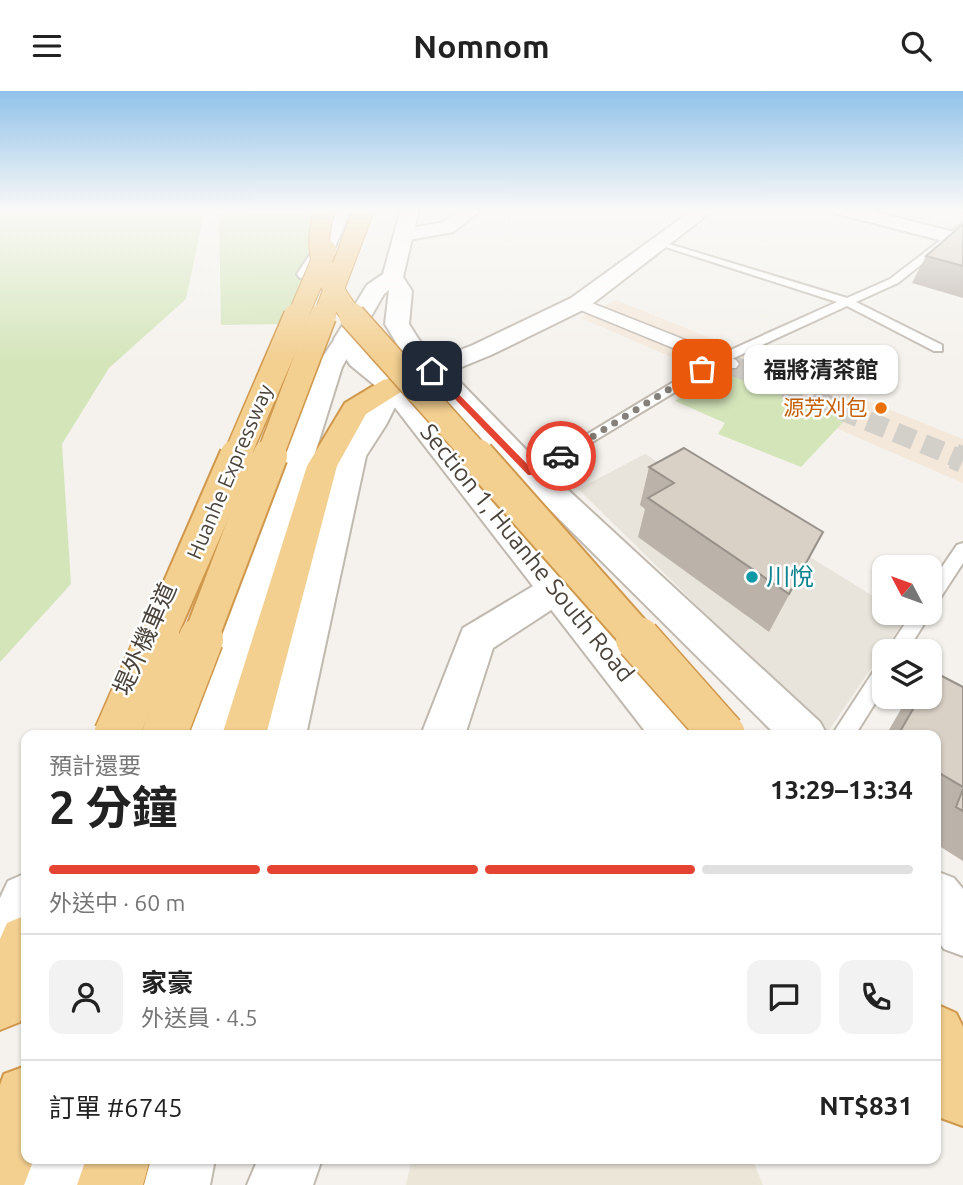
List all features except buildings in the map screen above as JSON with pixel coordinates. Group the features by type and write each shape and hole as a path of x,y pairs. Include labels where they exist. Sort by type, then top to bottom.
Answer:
{"highway":[{"name":"Huanhe Expressway","path":"118,730 321,260"},
{"path":"323,260 332,289 356,323 381,347 719,730"},
{"name":"Huanhe Expressway","path":"166,730 345,260"},
{"path":"362,260 359,287 381,347"},
{"path":"245,730 322,466 355,409 392,386"},
{"path":"0,1002 21,954"},
{"path":"941,1045 963,1097"},
{"path":"0,1165 21,1109"},
{"path":"110,1185 116,1164"}],"street":[{"name":"堤外機車道","path":"103,730 258,391 307,274 310,260"},
{"name":"堤外機車道","path":"307,274 316,260"},
{"name":"Section 1, Huanhe South Road","path":"397,260 393,278 401,291 397,324 409,344 432,371 531,473 800,730"},
{"path":"285,730 351,456 372,425 392,386 482,350 579,303 635,260"},
{"path":"207,730 329,367 375,290 393,278"},
{"path":"579,303 724,362"},
{"name":"Section 1, Huanhe South Road","path":"346,339 359,361 392,386 558,588 670,730"},
{"path":"445,730 477,639 558,588"},
{"path":"941,902 963,929"},
{"path":"0,957 21,910"},
{"path":"941,1070 963,1097"},
{"path":"52,1185 59,1164"},
{"path":"177,1185 182,1164"},
{"path":"281,1185 288,1164"}],"lane":[{"path":"716,260 847,302 938,348"},
{"path":"531,473 724,362 894,281 923,260"},
{"path":"942,581 963,549"},
{"path":"846,730 872,690"}],"shaded area":[{"path":"616,300 963,439 963,483 581,318"},
{"name":"川悅","path":"645,454 872,596 872,625 901,625 892,639 872,639 872,667 829,730 824,730 578,489"},
{"path":"411,1164 754,1164 763,1185 406,1185"}],"green space":[{"path":"0,260 194,260 186,299 109,368 62,444 71,584 0,662"},
{"path":"220,260 309,260 287,324 221,325"},
{"path":"720,367 847,418 801,467 718,434 725,423 675,401"}],"tunnel":[{"path":"729,364 958,458"},
{"path":"954,456 963,460"}],"way so far":[{"path":"561,456 702,369"}],"place":[{"name":"福將清茶館","path":"702,369"},
{"name":"源芳刈包","path":"881,408"},
{"name":"川悅","path":"752,577"}],"route":[{"path":"432,371 531,473 561,456"}]}
